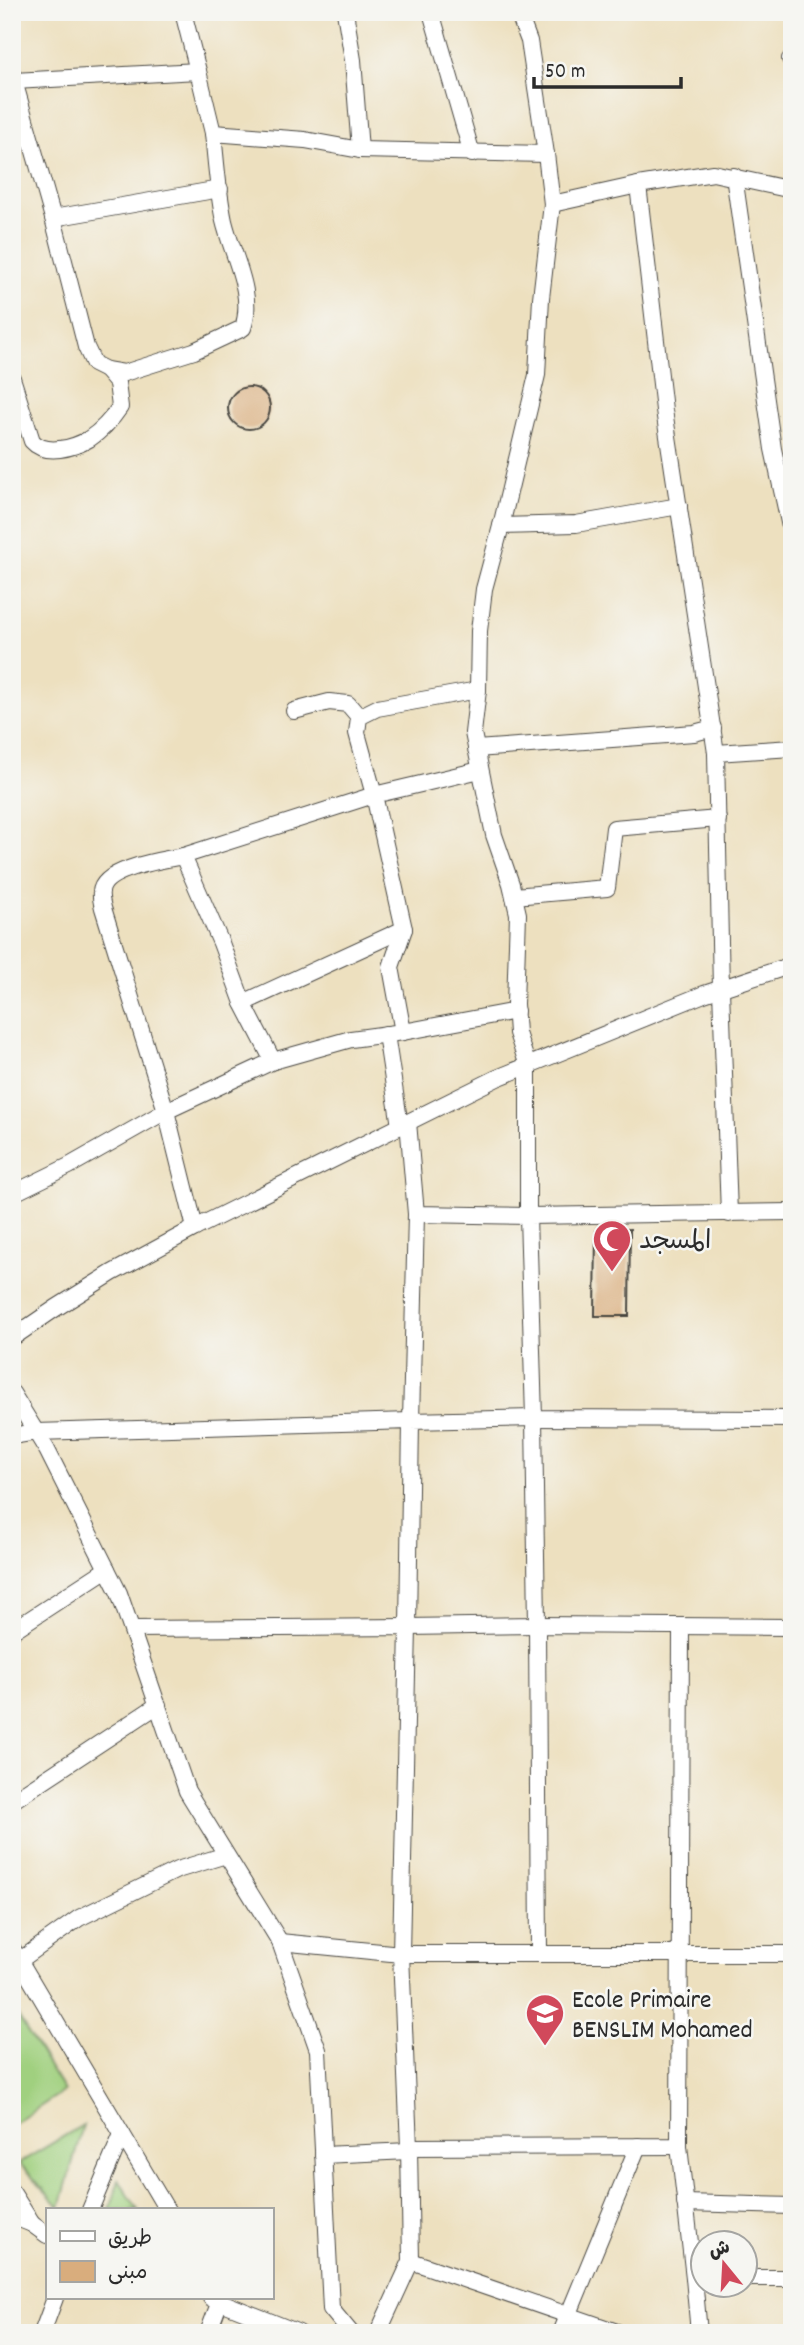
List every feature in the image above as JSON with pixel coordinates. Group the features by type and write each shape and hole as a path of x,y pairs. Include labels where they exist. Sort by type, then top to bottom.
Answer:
{"street":[{"path":"183,12 198,71 213,133 224,220 247,298 243,328 194,351 124,373 106,370 94,365 86,347 13,79 198,71"},
{"path":"345,12 354,60 360,150"},
{"path":"431,12 472,154"},
{"path":"518,12 528,41 552,204 541,298 537,375 484,589 473,733 494,835 518,914 517,1033 528,1066 539,1954"},
{"path":"213,133 305,140 360,150 545,155"},
{"path":"552,204 638,185 713,173 792,190"},
{"path":"733,176 774,450 792,536"},
{"path":"638,185 664,410 716,752 729,1214"},
{"path":"53,218 220,189"},
{"path":"12,378 32,441 37,446 55,450 88,439 112,418 120,407 117,383 106,370"},
{"path":"500,526 576,524 679,506"},
{"path":"359,717 377,708 478,690"},
{"path":"294,711 329,702 348,704 359,717 357,733 404,929 391,967 403,1032"},
{"path":"476,749 694,733 713,728"},
{"path":"716,752 792,748"},
{"path":"195,1228 166,1111 103,908 100,890 107,879 130,868 183,856 374,795 480,770"},
{"path":"514,896 607,888 614,828 718,819"},
{"path":"183,856 221,943 243,1003 274,1061"},
{"path":"243,1003 404,929"},
{"path":"12,1338 113,1273 195,1228 497,1078 721,989 792,965"},
{"path":"12,1194 69,1166 166,1111 274,1061 351,1039 516,1011"},
{"path":"378,2333 411,2261 401,1954 416,1214 404,1124 386,1034"},
{"path":"416,1214 528,1216 792,1212"},
{"path":"12,1393 36,1432 120,1593 187,1791 280,1942 318,2050 331,2309 351,2333"},
{"path":"12,1436 36,1432 534,1418 792,1419"},
{"path":"12,1631 107,1569"},
{"path":"132,1629 537,1625 792,1628"},
{"path":"681,1626 679,2146 690,2230"},
{"path":"12,1801 158,1705"},
{"path":"166,2208 15,1958 79,1918 177,1870 226,1855"},
{"path":"280,1942 401,1954 792,1954"},
{"path":"91,2208 122,2134"},
{"path":"561,2333 638,2146"},
{"path":"323,2155 409,2149 679,2146"},
{"path":"12,2192 32,2224"},
{"path":"685,2203 792,2206"},
{"path":"12,2216 32,2224 46,2234"},
{"path":"411,2261 620,2333"},
{"path":"758,2278 792,2278"},
{"path":"42,2333 54,2300"},
{"path":"208,2333 217,2300"},
{"path":"219,2300 299,2333"},
{"path":"698,2300 699,2333"}],"green space":[{"path":"12,2007 64,2091 12,2125"},
{"path":"83,2125 60,2207 19,2163"},
{"path":"119,2180 137,2208 111,2208"}],"building":[{"path":"249,387 264,393 270,408 264,423 249,429 234,423 228,408 234,393"},
{"name":"المسجد","path":"630,1229 629,1316 595,1316 596,1231"}],"place":[{"name":"المسجد","path":"612,1273"},
{"name":"Ecole Primaire BENSLIM Mohamed","path":"545,2047"}]}
